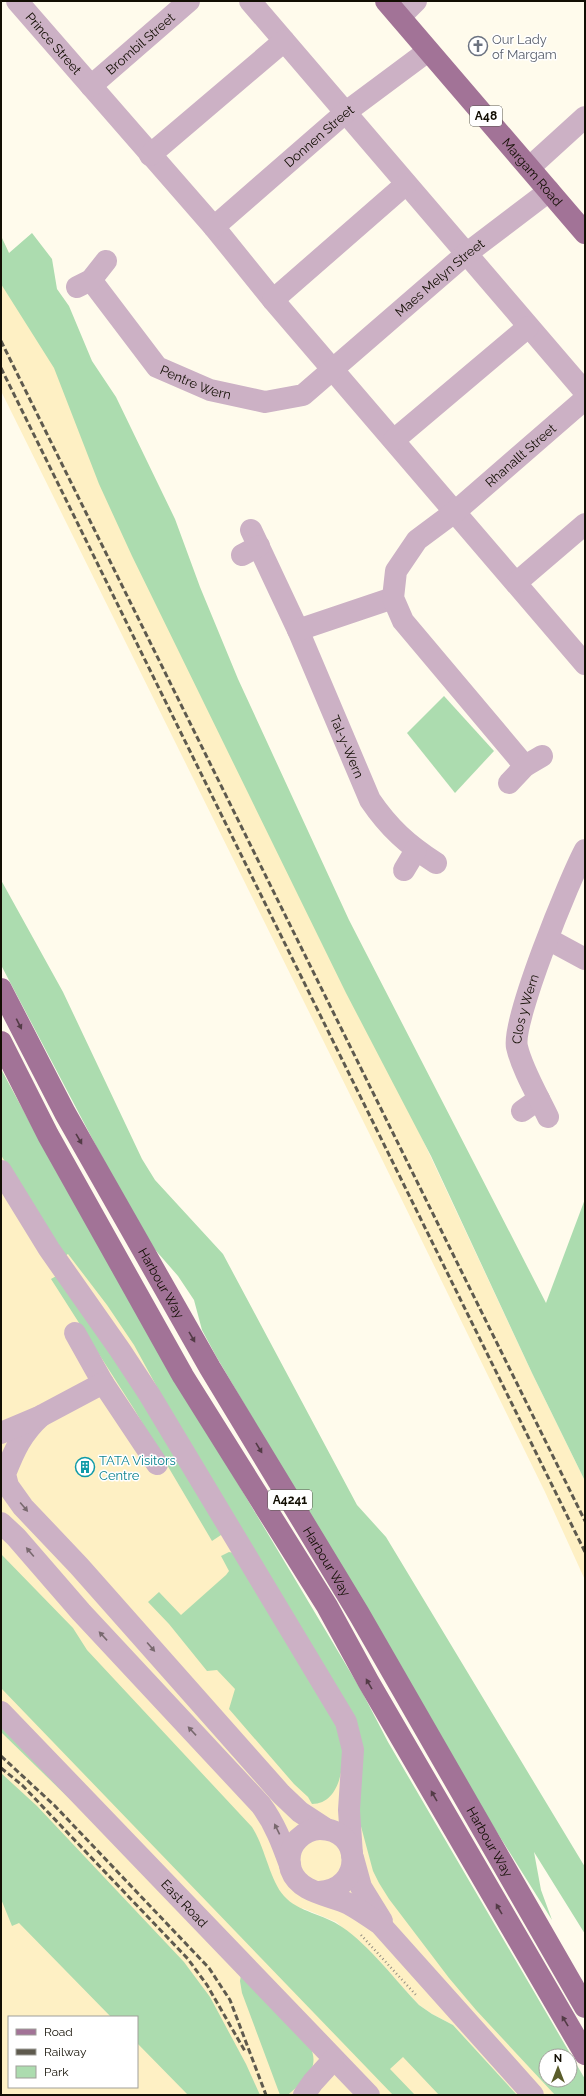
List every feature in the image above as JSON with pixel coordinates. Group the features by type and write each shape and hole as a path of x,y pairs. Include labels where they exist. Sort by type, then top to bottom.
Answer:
{"main road":[{"name":"Margam Road","path":"393,9 585,232"},
{"name":"Harbour Way","path":"1,989 65,1113 210,1368 359,1614 585,2007"},
{"name":"Harbour Way","path":"1,1042 48,1135 183,1376 327,1606 371,1688 585,2054"}],"street":[{"name":"Prince Street","path":"17,1 214,227 273,300 456,511 516,583 582,654"},
{"name":"Brombil Street","path":"91,86 190,1"},
{"path":"250,1 585,392"},
{"path":"393,9 416,1"},
{"path":"150,155 284,41"},
{"name":"Donnen Street","path":"214,227 346,112 428,51"},
{"path":"530,167 585,117"},
{"path":"273,300 406,184"},
{"name":"Maes Melyn Street","path":"333,369 466,254 549,191"},
{"name":"Pentre Wern","path":"106,261 84,284 157,367 210,390 265,402 304,395 333,369"},
{"path":"394,440 528,327"},
{"name":"Rhanallt Street","path":"456,511 585,399"},
{"path":"456,511 417,540 396,571 393,598 403,621 534,761 509,783"},
{"path":"516,583 585,524"},
{"name":"Tal-y-Wern","path":"251,544 298,630 370,800 386,823 416,850 436,863"},
{"path":"298,630 393,598"},
{"path":"404,870 416,850"},
{"name":"Clos y Wern","path":"536,1109 516,1046 521,1013 548,939 578,863 585,850"},
{"path":"548,939 585,959"},
{"path":"1,1172 49,1249 149,1394 337,1705 352,1739 353,1750 350,1810 353,1856 361,1887 393,1937"},
{"path":"75,1333 103,1383 157,1464"},
{"path":"1,1433 41,1416 103,1383"},
{"path":"41,1416 25,1431 2,1471 8,1486 23,1507 78,1566 247,1756 300,1812 326,1829 338,1833 345,1840 353,1856 351,1871 344,1882 334,1889 318,1892"},
{"path":"1,1523 16,1537 81,1612 261,1805 278,1830 293,1875 299,1883 307,1889 318,1892 360,1910 380,1924 533,2095"},
{"name":"East Road","path":"1,1712 333,2060 369,2095"},
{"path":"326,1829 342,1800 351,1774"},
{"path":"290,1866 291,1852 299,1838 310,1831 326,1829"},
{"path":"304,2095 313,2082 333,2060"}],"shaded area":[{"path":"1,236 532,1373 585,1481 585,1580 545,1492 372,1139 1,391"},
{"path":"1,1069 62,1183 155,1345 538,2065 538,2088 563,2088 577,2095 517,2095 453,2025 419,2005 363,1946 336,1922 302,1908 475,2095 1,2095"}],"green space":[{"path":"32,233 52,259 57,289 69,306 92,361 116,397 175,519 200,587 238,679 349,920 546,1303 585,1199 585,1481 532,1373 431,1156 346,993 132,556 99,484 54,368 1,284 1,236 9,253"},
{"path":"444,696 494,751 455,793 407,733"},
{"path":"1,880 63,992 142,1159 155,1180 223,1254 357,1505 386,1537 585,1867 585,1934 534,1852 541,1890 552,1920 483,1810 216,1356 202,1330 194,1300 178,1276 151,1245 113,1178 1,965"},
{"path":"1,1069 87,1226 132,1304 361,1690 388,1742 567,2048 538,2048 538,2077 476,2010 449,1978 389,1899 379,1883 373,1871 359,1819 360,1758 134,1345 107,1305 68,1254 62,1258 1,1155"},
{"path":"58,1275 121,1363 224,1533 212,1541 134,1409 51,1279"},
{"path":"229,1552 234,1553 332,1711 339,1729 343,1750 343,1760 339,1780 335,1790 322,1802 312,1804 308,1797 294,1784 229,1709 235,1689 217,1670 207,1671 169,1624 148,1602 159,1592 181,1615 226,1575 229,1571 221,1556"},
{"path":"1,1554 73,1628 87,1650 252,1827 261,1844 275,1882 284,1896 296,1906 342,1927 362,1943 419,2005 453,2025 517,2095 439,2095 403,2057 390,2069 415,2095 393,2095 1,1688"},
{"path":"1,1726 81,1810 1,1732"},
{"path":"1,1773 37,1806 184,1962 210,1997 246,2064 260,2095 188,2095 138,2044 138,2016 110,2016 19,1923 12,1926 1,1899"},
{"path":"241,1975 310,2046 313,2054 312,2068 305,2079 288,2095 280,2095 242,1993 240,1981"},
{"path":"578,2067 585,2079 585,2095 555,2095 548,2088 578,2088"}],"railway":[{"path":"1,341 585,1521"},
{"path":"1,368 585,1552"},
{"path":"1,1756 55,1806 209,1968 230,2000 266,2095"},
{"path":"1,1768 22,1785 188,1959 207,1985 246,2053"}],"place":[{"name":"Our Lady of Margam","path":"478,46"},
{"name":"TATA Visitors Centre","path":"85,1467"}]}
